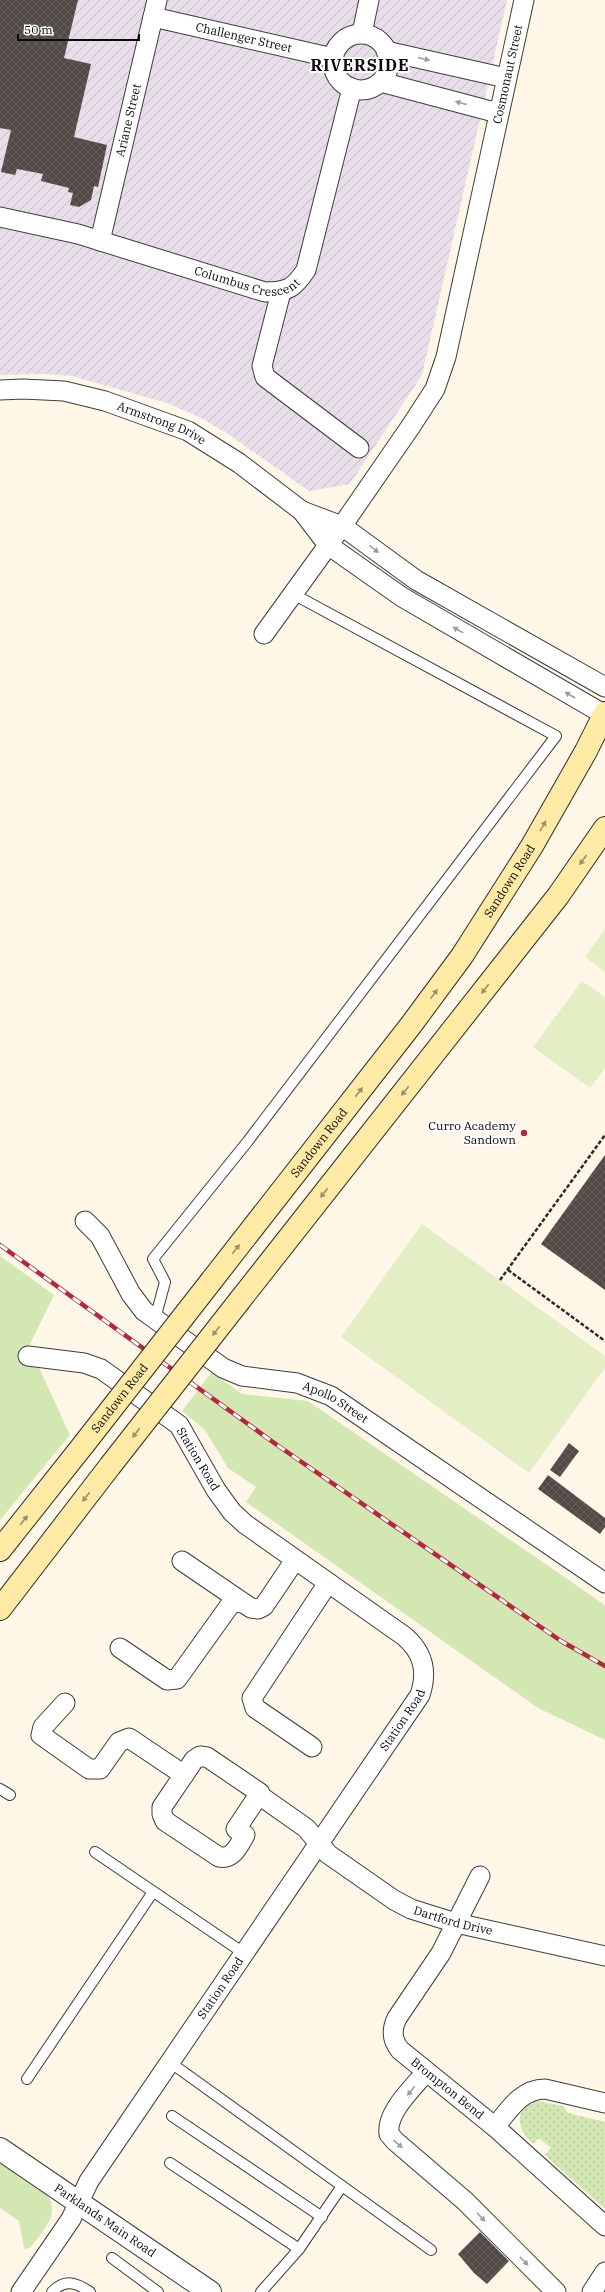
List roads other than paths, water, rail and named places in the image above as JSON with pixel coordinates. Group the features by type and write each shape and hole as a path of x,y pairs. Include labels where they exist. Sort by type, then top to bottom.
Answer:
{"main road":[{"name":"Sandown Road","path":"0,1550 411,1025 462,956 532,846 605,714"},
{"path":"0,1609 110,1466 558,896 605,828"}],"street":[{"path":"362,33 369,0"},
{"name":"Cosmonaut Street","path":"264,634 342,526 435,389 446,357 490,149 524,0"},
{"name":"Challenger Street","path":"155,8 333,58"},
{"name":"Ariane Street","path":"100,241 155,8"},
{"path":"362,33 379,40 386,51 389,65 381,82 364,90 352,88 340,80 335,72 333,58 338,46 344,39 352,35 362,33"},
{"path":"386,51 506,78"},
{"path":"381,82 498,113"},
{"name":"Columbus Crescent","path":"0,217 100,241 265,292 281,292 292,288 300,280 308,263 352,88"},
{"path":"281,292 262,366 265,377 359,448"},
{"name":"Armstrong Drive","path":"0,390 23,389 64,392 105,401 159,420 210,444 302,510"},
{"path":"302,510 342,526 416,580 605,687"},
{"path":"302,510 328,545 422,610 605,714"},
{"name":"Apollo Street","path":"85,1222 100,1236 109,1249 131,1294 144,1312 223,1368 242,1376 297,1383 331,1396 605,1583"},
{"name":"Station Road","path":"21,2292 71,2219 89,2181 246,1954 420,1695 425,1674 423,1662 413,1644 245,1524 232,1512 216,1490 187,1436 174,1421 101,1369 84,1363 28,1356"},
{"path":"182,1561 254,1609 264,1606 295,1560"},
{"path":"312,1747 255,1708 252,1698 328,1583"},
{"path":"120,1648 167,1680 177,1679 230,1605 236,1602 243,1603"},
{"path":"65,1703 42,1727 41,1735 89,1769 100,1769 119,1742 129,1738 184,1775"},
{"name":"Dartford Drive","path":"259,1796 236,1828 245,1835 232,1854 226,1858 219,1857 163,1818 162,1807 184,1775 197,1758 207,1757 260,1793 259,1796 306,1828 321,1843 328,1854 394,1900 411,1909 456,1923 605,1956"},
{"name":"Brompton Bend","path":"480,1876 441,1952 397,2018 393,2029 396,2046 495,2127 605,2226"},
{"path":"426,2072 396,2110 390,2121 389,2134 395,2141 465,2201 556,2292"},
{"path":"495,2127 516,2102 534,2090 544,2089 605,2103"},
{"name":"Parklands Main Road","path":"0,2149 210,2292"},
{"path":"592,2292 605,2272"}],"lane":[{"path":"155,1319 165,1282 153,1259 248,1141 556,736 294,594"},
{"path":"0,1789 10,1795"},
{"path":"95,1852 246,1954"},
{"path":"27,2079 153,1892"},
{"path":"171,2063 431,2250"},
{"path":"172,2116 322,2217"},
{"path":"170,2163 299,2249"},
{"path":"261,2292 299,2249 342,2186"},
{"path":"112,2258 158,2292"},
{"path":"52,2292 57,2287 67,2282 77,2283 90,2292"}],"railway":[{"path":"0,1245 277,1445 561,1641 605,1666"}],"place":[{"name":"Curro Academy Sandown","path":"524,1133"}],"district":[{"name":"RIVERSIDE","path":"360,65"}]}
